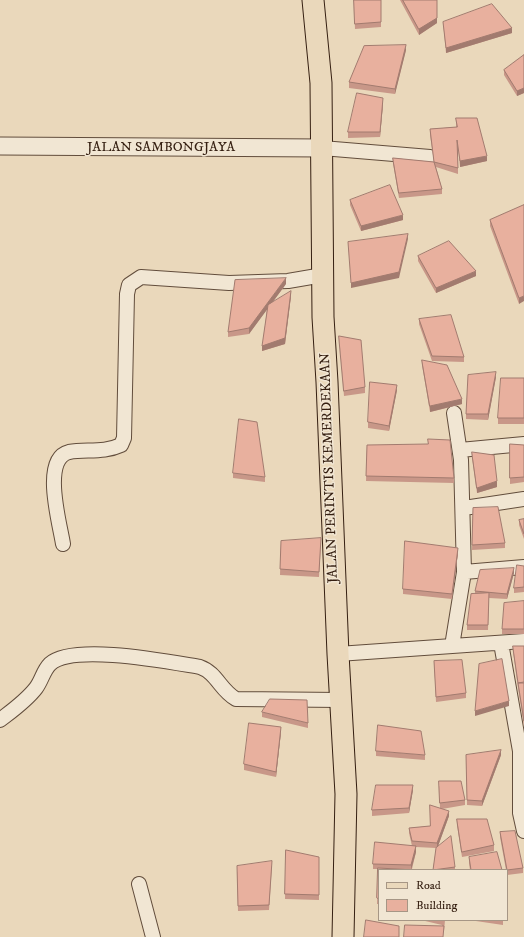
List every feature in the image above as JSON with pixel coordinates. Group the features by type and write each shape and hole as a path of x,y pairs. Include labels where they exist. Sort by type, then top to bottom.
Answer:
{"main road":[{"name":"JALAN PERINTIS KEMERDEKAAN","path":"313,0 321,83 323,317 328,390 338,654 346,794 343,937"}],"street":[{"name":"JALAN SAMBONGJAYA","path":"0,146 322,148"},
{"path":"322,148 430,157"},
{"path":"63,544 55,496 54,469 58,459 69,452 112,449 121,446 124,438 127,294 129,285 141,277 229,283 288,281 323,275"},
{"path":"452,646 464,572 464,508 460,450 454,413"},
{"path":"460,450 524,444"},
{"path":"464,508 524,499"},
{"path":"464,572 524,567"},
{"path":"338,654 524,641"},
{"path":"501,643 522,751 520,813 524,832"},
{"path":"0,720 25,701 38,686 44,671 50,664 59,658 80,654 140,658 200,667 209,670 228,694 236,699 341,700"},
{"path":"139,884 153,937"}],"building":[{"path":"354,0 381,0 381,22 355,24"},
{"path":"403,0 437,0 437,18 419,29"},
{"path":"492,4 512,28 446,48 443,22"},
{"path":"406,45 395,89 349,82 364,46"},
{"path":"524,55 524,88 517,91 504,70"},
{"path":"357,93 383,98 380,132 348,132"},
{"path":"456,118 477,118 487,156 460,161 457,140 458,168 434,162 430,129 457,127"},
{"path":"393,158 434,162 442,189 399,193"},
{"path":"390,185 403,215 361,226 350,200"},
{"path":"524,205 524,296 519,298 490,220"},
{"path":"408,234 399,272 351,283 348,242"},
{"path":"449,241 476,271 436,288 418,256"},
{"path":"286,278 249,328 228,332 235,280"},
{"path":"291,291 285,338 262,346 268,305"},
{"path":"451,315 464,357 432,356 419,319"},
{"path":"339,336 361,340 365,387 344,391"},
{"path":"422,360 447,365 462,399 430,406"},
{"path":"496,372 488,414 466,414 468,375"},
{"path":"501,378 524,378 524,418 498,418"},
{"path":"370,382 397,385 389,426 368,422"},
{"path":"239,419 257,422 265,477 233,473"},
{"path":"428,439 450,440 454,478 366,476 367,445 428,444"},
{"path":"510,444 524,445 524,477 510,478"},
{"path":"472,452 494,455 497,481 477,488"},
{"path":"498,507 505,543 472,545 473,508"},
{"path":"524,519 524,534 519,520"},
{"path":"321,538 319,572 280,569 281,541"},
{"path":"405,541 458,548 452,594 403,589"},
{"path":"517,565 524,566 524,587 514,588"},
{"path":"514,568 507,594 475,591 480,570"},
{"path":"489,593 488,625 467,625 471,594"},
{"path":"524,601 524,629 502,629 504,603"},
{"path":"513,646 524,646 524,682 518,683"},
{"path":"502,659 509,701 475,711 479,664"},
{"path":"462,660 466,693 436,697 434,661"},
{"path":"518,683 524,683 524,721"},
{"path":"270,699 307,700 308,723 262,712"},
{"path":"249,723 281,727 276,772 244,764"},
{"path":"378,725 421,731 425,755 376,751"},
{"path":"501,750 482,801 467,800 466,755"},
{"path":"439,781 461,781 465,800 440,803"},
{"path":"376,785 413,785 409,808 372,810"},
{"path":"430,805 449,811 437,843 412,841 409,828 430,826"},
{"path":"457,819 487,819 494,845 462,852"},
{"path":"515,831 523,868 507,869 500,832"},
{"path":"451,836 455,867 433,869 436,848"},
{"path":"375,842 416,846 411,865 373,864"},
{"path":"286,850 319,857 319,895 285,894"},
{"path":"497,852 502,869 471,869 469,857"},
{"path":"272,861 269,905 238,906 237,866"},
{"path":"378,868 396,869 378,869 377,898"},
{"path":"366,920 399,926 399,937 364,937"},
{"path":"405,925 444,926 443,937 404,937"}]}
